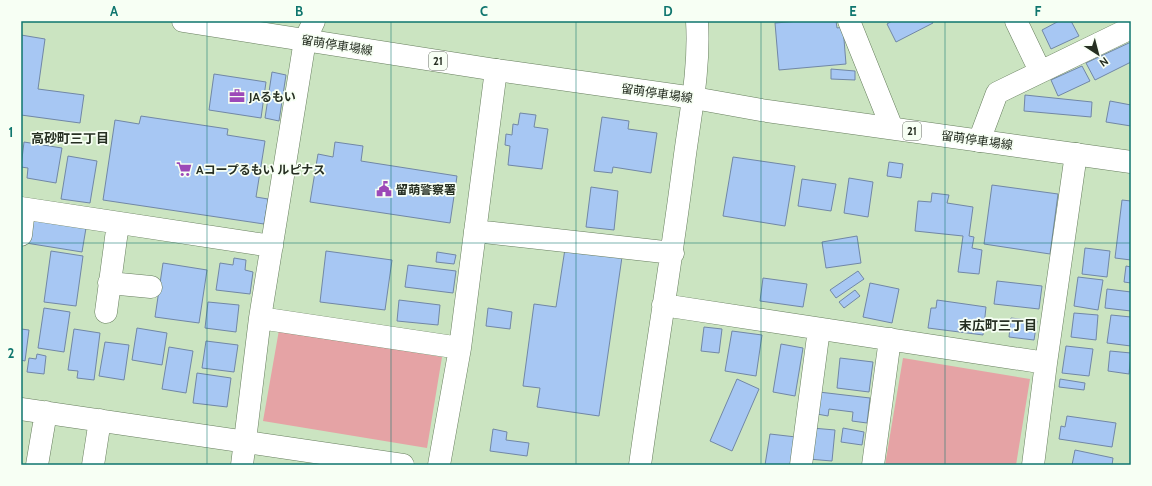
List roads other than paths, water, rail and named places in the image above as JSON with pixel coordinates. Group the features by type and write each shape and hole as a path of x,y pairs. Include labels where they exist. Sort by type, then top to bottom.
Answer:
{"street":[{"name":"留萌停車場線","path":"183,21 310,30 496,70 694,98 767,111 1131,162"},
{"path":"640,465 694,98 699,47 697,21"},
{"path":"849,21 892,128"},
{"path":"1016,21 1040,71"},
{"path":"979,141 997,93 1131,28"},
{"path":"242,465 260,318 310,30"},
{"path":"439,465 460,348 496,70"},
{"path":"1033,465 1076,154"},
{"path":"21,235 23,209 272,246"},
{"path":"106,312 118,223"},
{"path":"475,231 672,253"},
{"path":"109,283 151,287"},
{"path":"663,305 1046,363"},
{"path":"260,318 460,348"},
{"path":"801,465 818,329"},
{"path":"873,465 890,340"},
{"path":"21,409 403,465"},
{"path":"37,465 46,412"},
{"path":"93,465 100,420"}],"place":[{"name":"JAるもい","path":"237,96"},
{"name":"Aコープるもい ルピナス","path":"184,169"},
{"name":"留萌警察署","path":"384,189"}],"district":[{"name":"高砂町三丁目","path":"70,138"},
{"name":"末広町三丁目","path":"998,325"}]}
